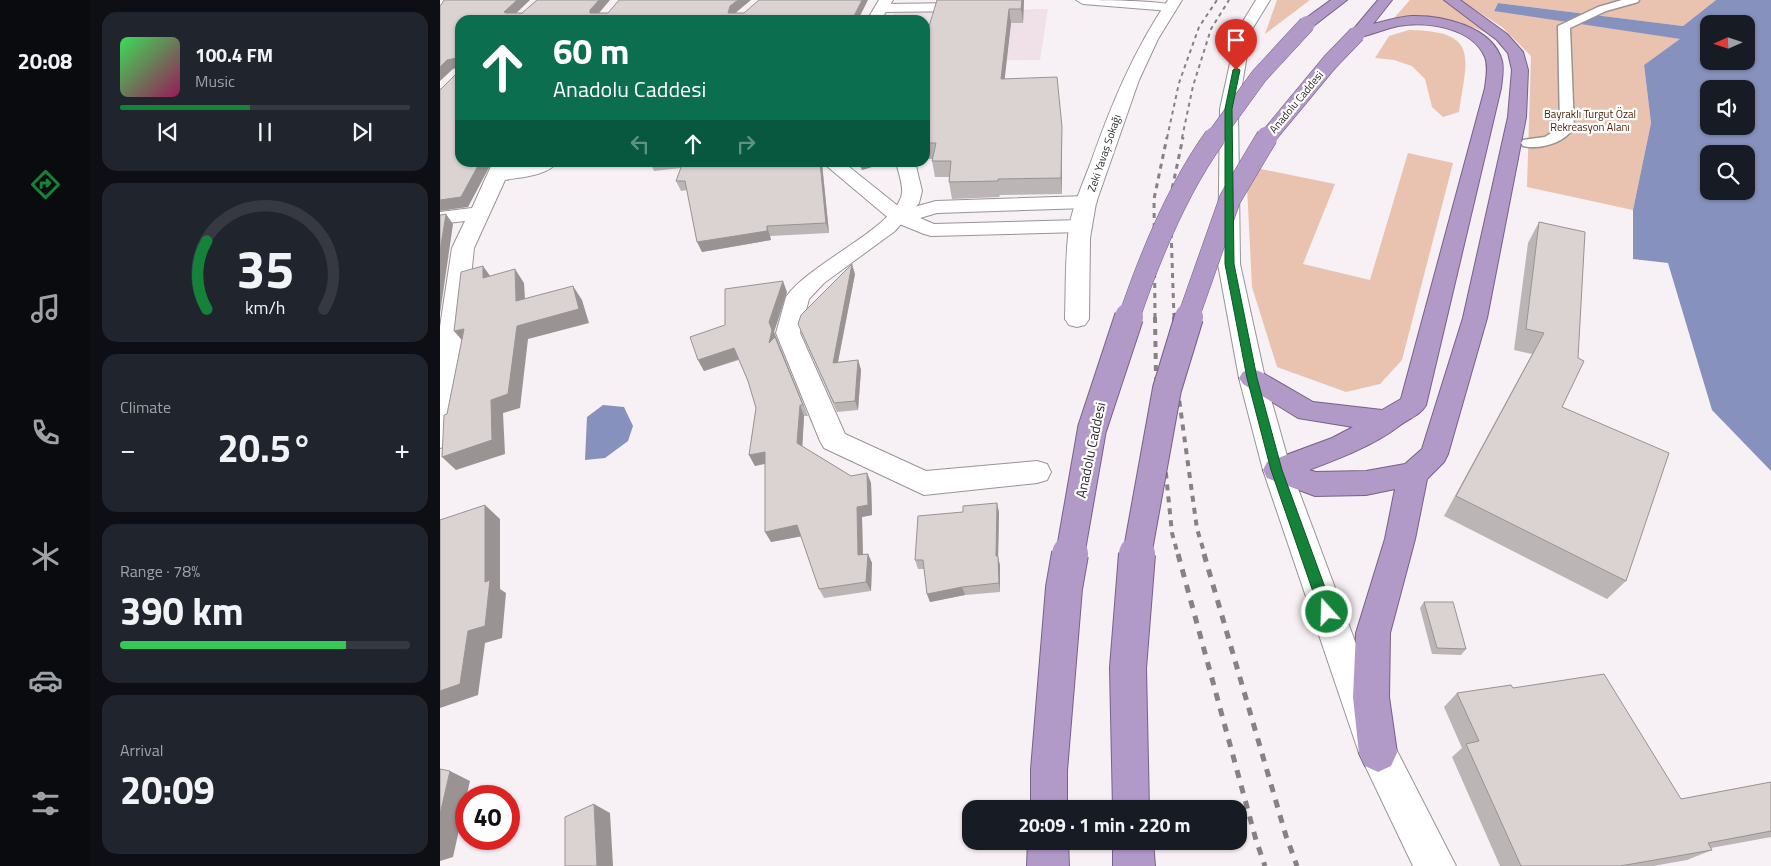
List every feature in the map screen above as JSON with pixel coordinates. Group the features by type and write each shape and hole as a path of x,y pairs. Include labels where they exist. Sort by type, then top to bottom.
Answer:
{"highway":[{"path":"1308,24 1333,0"},
{"path":"1308,24 1340,0"},
{"name":"Anadolu Caddesi","path":"1131,800 1128,668 1137,554 1167,389 1197,290 1230,199 1270,134 1385,0"},
{"path":"1276,470 1315,484 1366,483 1413,474 1434,454 1475,318 1517,117 1520,70 1515,52 1502,37 1451,0"},
{"path":"1276,470 1342,446 1413,406 1494,88 1495,68 1493,58 1487,46 1479,38 1449,25 1430,22 1399,22 1357,34"},
{"name":"Anadolu Caddesi","path":"1049,800 1049,770 1064,588 1092,429 1113,362 1134,303 1165,229 1207,148 1259,76 1308,24"},
{"path":"1252,378 1307,411 1388,421"},
{"path":"1378,753 1371,697 1373,633 1400,539 1413,474"},
{"path":"1048,850 1048,866"},
{"path":"1133,850 1134,866"}],"street":[{"path":"877,15 884,4 968,7 974,0"},
{"path":"1083,0 1173,3"},
{"path":"1263,0 1244,31 1229,109 1229,264 1252,378 1276,470 1378,753 1435,866"},
{"path":"1528,143 1556,139 1568,128 1564,26 1602,9 1634,0"},
{"name":"Zeki Yavaş Sokağı","path":"1077,319 1080,226 1087,202 1115,117 1133,72 1161,19 1173,3"},
{"path":"440,438 446,320 463,248 500,169 532,169 537,167"},
{"path":"837,167 900,217 931,230 1080,226"},
{"path":"906,167 912,190 910,203 900,217 816,278 798,297 788,333 834,440 924,483 1037,472"},
{"path":"900,217 936,206 1087,202"},
{"path":"440,218 479,213"}],"shaded area":[{"path":"1048,9 1040,60 930,61 930,15 893,15 895,11"}],"green space":[{"path":"1277,0 1310,0 1265,34"},
{"path":"1410,0 1446,0 1497,38 1459,22 1423,17 1394,18"},
{"name":"Bayraklı Turgut Özal Rekreasyon Alanı","path":"1460,0 1716,0 1683,26 1498,3 1494,10 1681,39 1644,65 1651,123 1633,210 1527,187 1531,56 1502,27"},
{"path":"1409,30 1432,32 1448,36 1458,42 1464,51 1465,76 1459,112 1443,117 1432,107 1425,79 1412,66 1394,60 1375,58 1389,36"},
{"path":"1408,153 1453,163 1402,360 1380,384 1346,392 1277,367 1252,287 1246,166 1335,184 1303,264 1370,280"}],"water":[{"path":"1716,0 1771,0 1771,471 1712,410 1668,263 1633,259 1633,210 1651,123 1644,65 1680,39 1494,11 1498,3 1683,26"},
{"path":"603,405 624,407 633,426 628,441 605,458 585,460 587,417"}],"building":[{"path":"444,0 517,0 504,12 522,13 537,0 599,0 590,10 590,13 608,13 619,0 738,0 730,6 728,13 744,13 759,0 862,0 854,15 455,15 455,58 447,60 440,67 441,5"},
{"path":"937,0 1022,0 1021,9 1009,9 1001,79 1057,77 1062,127 1061,178 949,182 951,161 932,161 936,143 930,143 930,23"},
{"path":"455,75 455,167 477,167 461,197 440,200 440,89"},
{"path":"681,167 820,167 826,223 767,226 767,231 697,242 685,181 676,181"},
{"path":"446,214 440,251 440,215"},
{"path":"1539,222 1585,232 1578,358 1584,361 1562,407 1669,453 1626,581 1456,496 1544,333 1526,329"},
{"path":"852,264 833,363 858,360 855,401 834,403 798,324 801,315"},
{"path":"483,266 483,278 515,269 516,301 573,286 579,309 517,326 508,394 491,400 492,440 442,457 444,415 447,414 464,329 454,331 461,272"},
{"path":"783,281 769,322 772,330 769,343 775,337 803,405 800,405 797,443 851,476 867,473 868,505 857,507 858,555 868,554 866,582 819,589 797,525 765,532 765,452 749,455 756,408 748,381 734,348 698,360 690,337 725,325 725,289"},
{"path":"997,503 996,556 998,556 999,583 962,587 927,594 923,560 915,560 918,516 963,512 963,506"},
{"path":"485,505 485,582 490,580 485,626 468,631 460,684 440,691 440,520"},
{"path":"1424,602 1453,602 1466,649 1437,648"},
{"path":"1604,674 1681,799 1771,782 1771,831 1708,843 1712,850 1620,866 1521,866 1466,744 1479,741 1457,693 1511,685 1513,688"},
{"path":"440,769 450,771 440,814"},
{"path":"594,804 597,866 565,866 565,817"}],"railway":[{"path":"1167,138 1179,83 1199,27 1217,0"},
{"path":"1182,138 1193,86 1211,29 1229,0"},
{"path":"1155,318 1154,199 1167,137"},
{"path":"1174,318 1170,199 1183,137"},
{"path":"1155,317 1156,376 1172,533 1178,555"},
{"path":"1174,317 1176,377 1197,529 1205,555"},
{"path":"1178,554 1256,840 1265,866"},
{"path":"1204,554 1286,836 1297,866"}],"route":[{"path":"1236,70 1229,109 1229,264 1252,378 1276,470 1327,612"}]}
